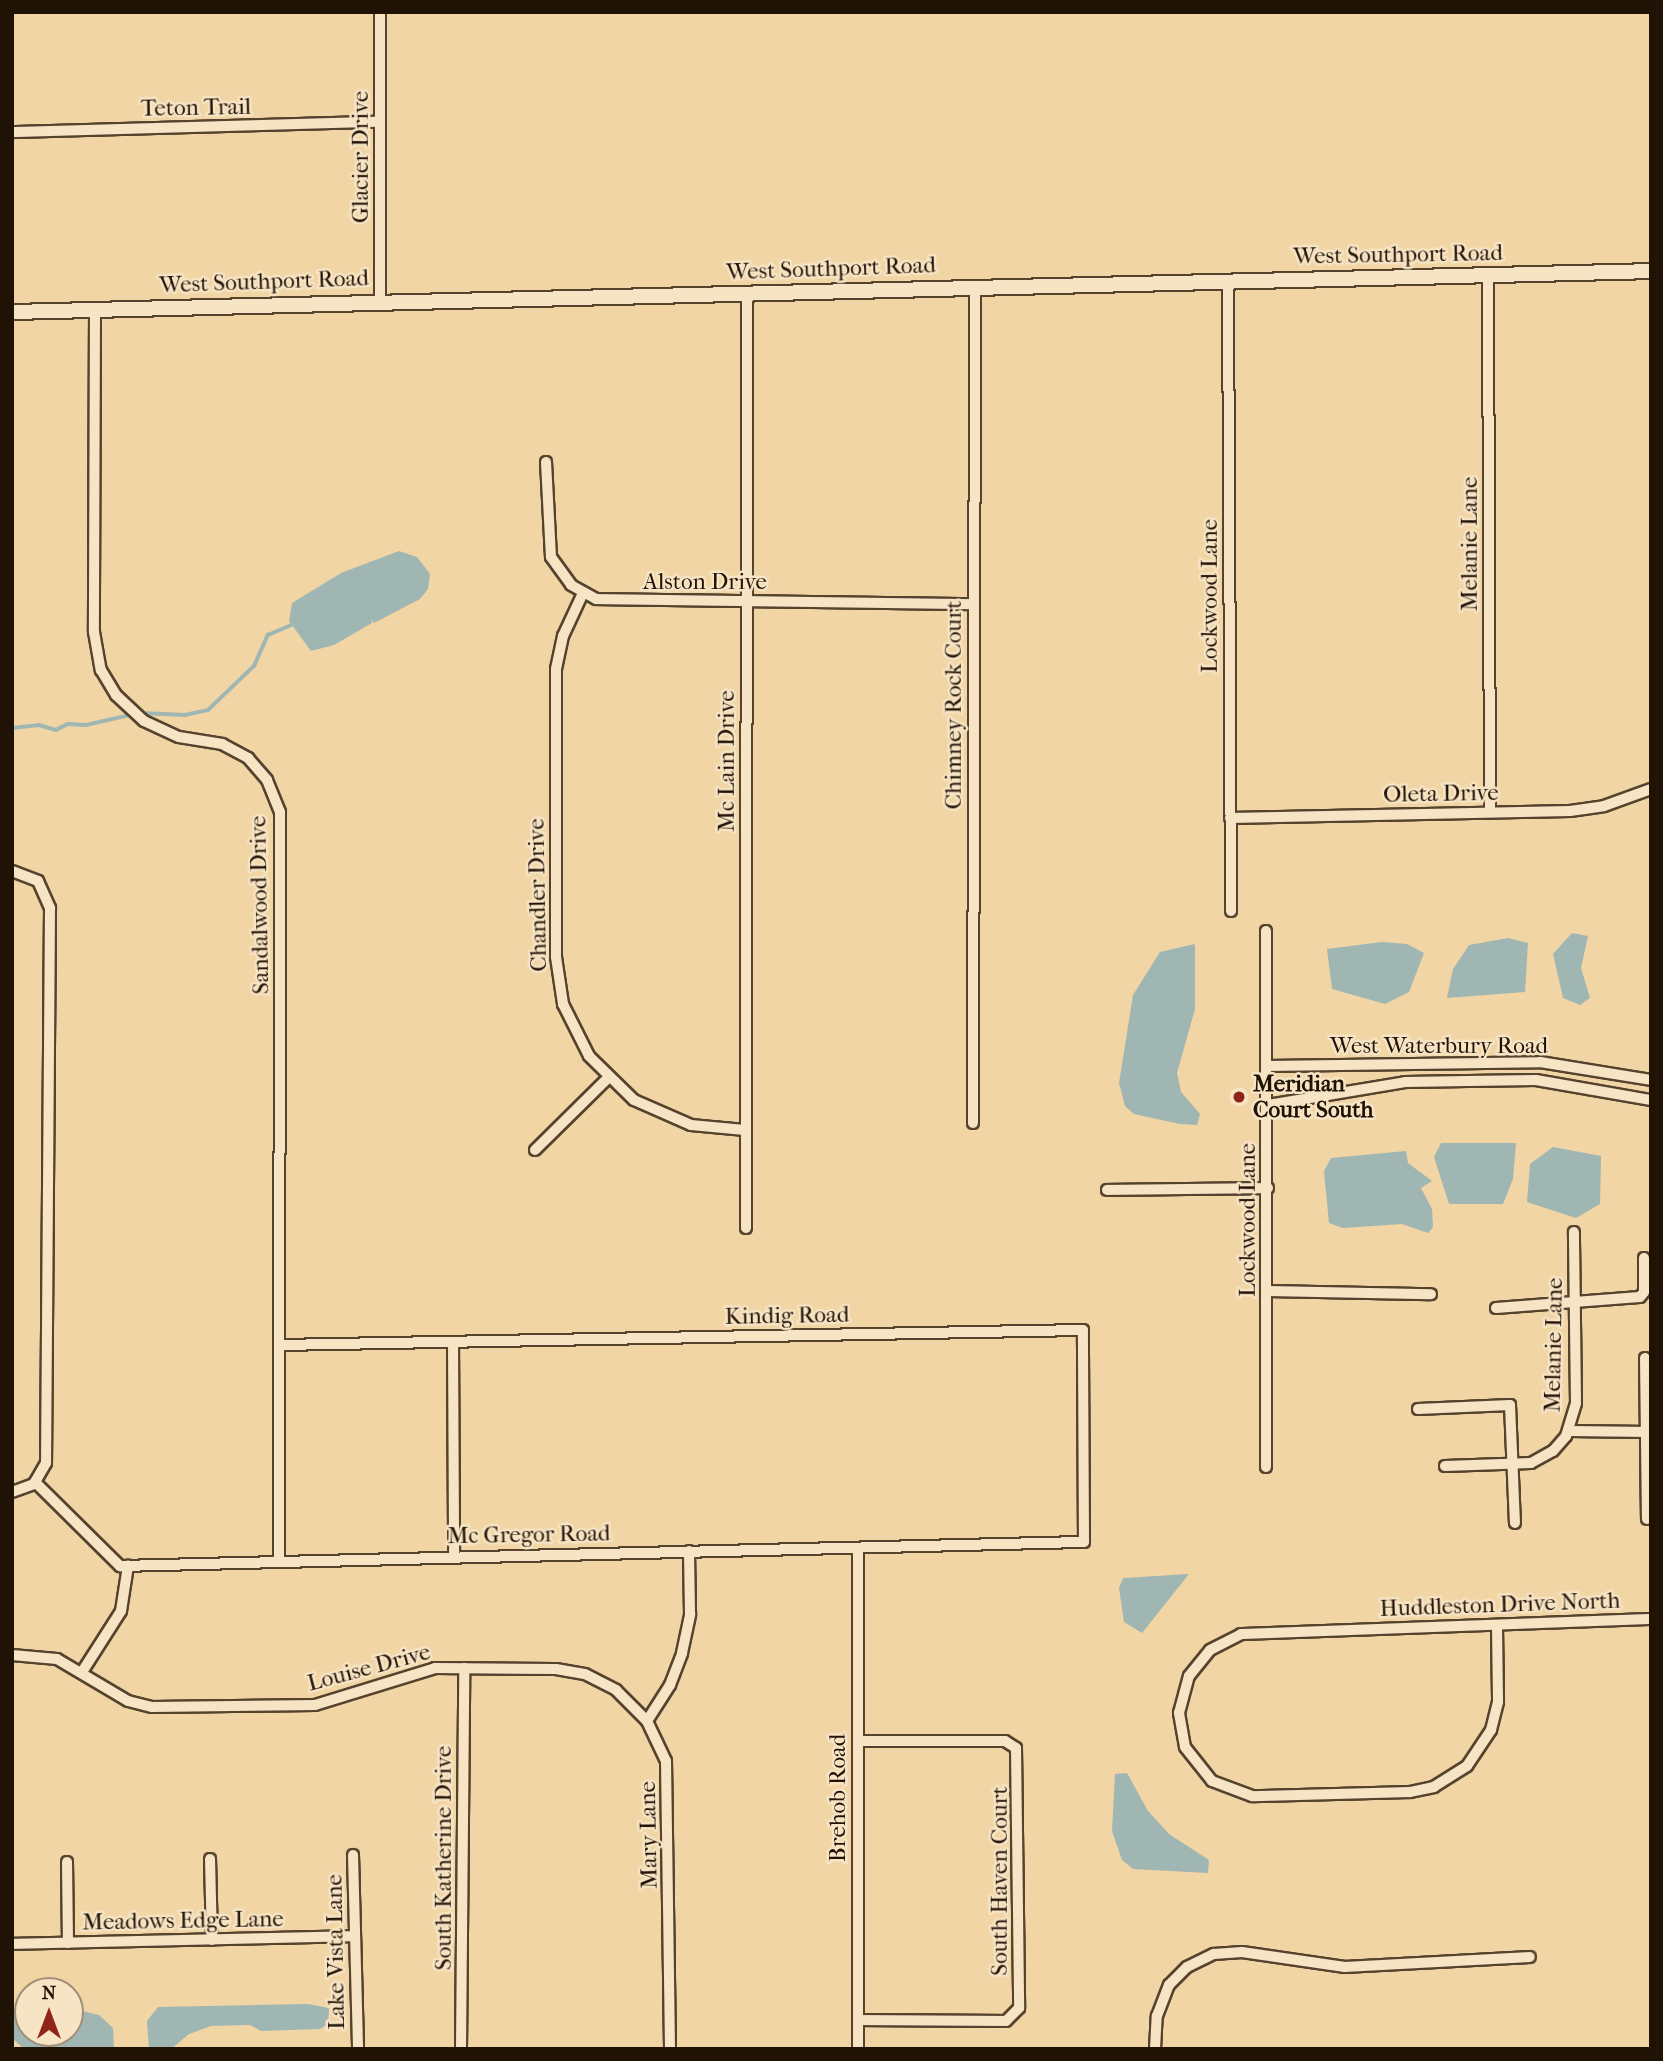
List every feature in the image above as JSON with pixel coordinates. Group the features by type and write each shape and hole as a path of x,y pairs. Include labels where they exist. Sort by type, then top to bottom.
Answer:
{"main road":[{"name":"West Southport Road","path":"12,312 1651,271"}],"street":[{"name":"Glacier Drive","path":"380,12 380,301"},
{"name":"Teton Trail","path":"12,132 380,122"},
{"name":"Melanie Lane","path":"1488,275 1490,812"},
{"name":"Lockwood Lane","path":"1228,282 1231,911"},
{"name":"Chimney Rock Court","path":"973,1123 975,288"},
{"name":"Mc Lain Drive","path":"746,1228 747,293"},
{"name":"Sandalwood Drive","path":"95,310 94,632 102,670 116,695 144,721 179,737 222,744 248,758 267,780 280,812 279,1560"},
{"path":"546,463 550,552 564,578 583,593"},
{"name":"Alston Drive","path":"583,593 610,601 973,604"},
{"name":"Chandler Drive","path":"583,593 564,632 556,665 556,962 572,1027 608,1078 659,1114 691,1125 745,1130"},
{"name":"Oleta Drive","path":"1230,818 1580,810 1651,789"},
{"path":"12,871 38,881 50,908 46,1460 36,1482 12,1492"},
{"name":"Lockwood Lane","path":"1266,931 1266,1467"},
{"name":"West Waterbury Road","path":"1268,1066 1540,1062 1651,1080"},
{"path":"535,1150 608,1078"},
{"name":"West Waterbury Road","path":"1268,1105 1405,1082 1536,1080 1651,1100"},
{"path":"1107,1190 1268,1188"},
{"name":"Melanie Lane","path":"1445,1466 1513,1465 1545,1457 1569,1431 1576,1403 1574,1231"},
{"path":"1496,1308 1575,1303 1585,1298 1643,1296 1644,1258"},
{"path":"1268,1291 1431,1294"},
{"name":"Kindig Road","path":"281,1345 1083,1330 1084,1542"},
{"path":"453,1342 454,1556"},
{"path":"1645,1358 1649,1432 1647,1519"},
{"path":"1418,1409 1510,1405 1515,1523"},
{"path":"1569,1431 1649,1432"},
{"path":"36,1482 120,1566 128,1566 121,1611 82,1672"},
{"name":"Mc Gregor Road","path":"128,1566 279,1560 1084,1542"},
{"name":"Brehob Road","path":"858,1548 858,2049"},
{"path":"647,1721 670,1685 682,1653 690,1604 689,1551"},
{"name":"Huddleston Drive North","path":"1497,1627 1497,1706 1488,1739 1460,1773 1420,1790 1252,1796 1224,1788 1198,1767 1181,1732 1182,1694 1203,1657 1241,1634 1497,1627 1651,1619"},
{"name":"Louise Drive","path":"12,1655 57,1659 128,1701 164,1707 315,1705 417,1671 464,1668 556,1669 585,1674 616,1690 647,1721"},
{"name":"South Katherine Drive","path":"461,2049 464,1668"},
{"name":"Mary Lane","path":"647,1721 666,1761 670,1786 670,2049"},
{"name":"South Haven Court","path":"858,1741 1012,1744 1019,1757 1016,2015 1006,2021 858,2020"},
{"name":"Lake Vista Lane","path":"354,1855 358,2049"},
{"path":"210,1859 212,1940"},
{"path":"67,1863 68,1943"},
{"name":"Meadows Edge Lane","path":"12,1944 355,1936"},
{"path":"1156,2049 1157,2016 1169,1986 1187,1967 1214,1954 1242,1952 1357,1967 1530,1957"}],"water":[{"path":"399,551 417,557 430,574 428,589 420,599 374,623 371,619 372,623 334,645 311,651 289,621 292,603 341,573"},
{"path":"1572,933 1588,936 1581,968 1590,998 1580,1005 1563,998 1553,954"},
{"path":"1508,938 1528,943 1525,992 1447,998 1453,969 1469,945"},
{"path":"1382,942 1407,944 1424,953 1409,992 1385,1004 1332,989 1327,949"},
{"path":"1195,944 1195,1009 1177,1073 1181,1092 1200,1114 1197,1125 1134,1114 1125,1106 1119,1083 1133,995 1160,952"},
{"path":"1441,1143 1516,1143 1513,1179 1503,1204 1449,1204 1434,1157"},
{"path":"1553,1147 1601,1156 1600,1204 1576,1218 1527,1202 1530,1164"},
{"path":"1406,1151 1408,1163 1432,1181 1421,1188 1432,1209 1433,1227 1428,1233 1402,1224 1343,1228 1329,1223 1324,1171 1331,1158"},
{"path":"1189,1574 1142,1633 1124,1622 1119,1588 1123,1578"},
{"path":"1127,1773 1148,1811 1169,1834 1209,1860 1208,1873 1133,1869 1122,1860 1112,1831 1115,1774"},
{"path":"308,2004 329,2008 328,2024 320,2029 261,2031 250,2025 211,2026 189,2034 171,2049 149,2049 147,2021 158,2007"},
{"path":"84,2011 99,2015 113,2028 114,2049 22,2047 84,2047"},
{"path":"14,2012 14,2040 12,2038"}],"waterway":[{"path":"141,713 185,715 208,710 254,666 268,635 291,625"},
{"path":"12,728 39,725 56,730 68,724 86,725 126,716"}],"place":[{"name":"Meridian Court South","path":"1239,1097"}]}
